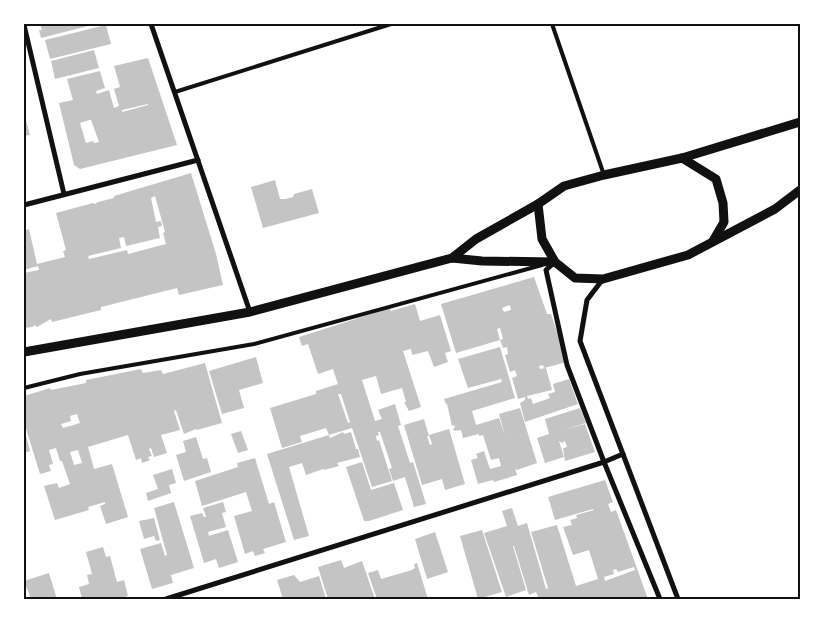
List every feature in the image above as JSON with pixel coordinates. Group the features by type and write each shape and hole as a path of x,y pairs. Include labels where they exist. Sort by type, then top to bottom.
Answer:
{"street":[{"path":"151,24 250,312"},
{"path":"24,25 64,194"},
{"path":"452,258 476,239 538,204 564,186 682,158 800,122"},
{"path":"682,158 716,179 723,202 724,222 713,242"},
{"path":"24,205 198,160"},
{"path":"538,204 542,240 555,262 575,278 603,279 688,255 775,209 800,190"},
{"path":"24,352 250,312 452,258 482,261 555,262"},
{"path":"555,262 546,270 567,365 660,599"},
{"path":"603,279 587,300 580,341 678,599"},
{"path":"166,599 604,462 623,454"}],"lane":[{"path":"175,92 391,24"},
{"path":"552,24 604,175"},
{"path":"24,388 80,374 254,344 555,262"}],"building":[{"path":"40,24 96,24 41,38 39,30 42,30"},
{"path":"106,25 111,44 50,59 45,40"},
{"path":"94,50 99,68 55,79 51,61"},
{"path":"148,58 177,145 80,169 74,165 59,103 73,100 67,79 100,71 105,88 96,91 97,94 109,90 114,108 119,106 114,89 120,87 114,66","holes":["148,105 122,112 122,110","91,120 99,142 86,143 80,123"]},
{"path":"24,113 30,135 24,136"},
{"path":"191,173 216,254 223,285 179,295 177,288 101,307 101,310 52,322 51,319 37,327 34,325 33,327 24,328 24,273 39,270 38,266 24,270 24,231 29,229 37,264 65,257 63,251 66,250 56,213 95,204 114,198 114,196","holes":["155,196 165,232 163,233 166,244 128,254 127,250 89,259 88,256 121,248 119,238 124,237 126,246 160,238 158,227 162,226 161,221 156,222 151,198"]},
{"path":"275,180 280,199 293,197 294,194 312,189 319,213 263,228 251,187"},
{"path":"534,277 547,314 551,314 567,362 544,368 543,365 539,366 540,369 546,368 552,390 527,396 528,399 531,398 533,404 550,398 548,394 555,392 553,384 569,379 578,404 525,422 520,403 525,400 525,397 518,399 512,378 517,376 515,370 510,372 505,355 508,354 507,347 503,348 500,340 456,353 441,304","holes":["510,305 511,310 504,312 502,308","500,328 503,339 500,340 497,329"]},
{"path":"415,304 420,321 440,315 451,351 445,353 448,362 434,367 428,351 412,355 411,349 403,351 421,407 409,411 404,402 406,402 402,388 381,394 376,376 362,380 375,421 382,419 378,410 395,404 401,425 398,426 410,463 413,462 426,504 414,507 405,477 393,481 389,469 392,468 380,432 376,436 377,441 379,440 392,481 372,487 352,428 329,435 326,428 300,436 302,442 282,448 270,408 316,394 316,391 338,384 333,369 318,374 308,344 302,346 299,337 390,308 391,311","holes":["338,394 341,394 350,422 348,423"]},
{"path":"500,347 515,398 472,411 476,425 499,418 505,436 499,414 520,408 537,463 517,470 515,468 517,475 494,482 493,480 478,484 471,460 478,458 476,454 484,451 490,469 501,466 499,458 491,460 483,435 479,436 479,434 463,438 461,430 454,431 453,428 455,428 454,425 452,426 444,399 502,382 501,379 468,388 458,359"},
{"path":"256,357 263,383 239,390 244,408 222,414 209,371"},
{"path":"205,363 222,423 184,434 176,410 174,411 180,430 161,435 167,453 154,457 151,448 149,449 152,456 148,457 150,460 142,463 141,458 136,460 128,435 88,447 94,469 112,464 128,517 106,524 100,506 105,504 105,502 88,507 89,510 55,520 44,486 57,483 59,488 70,484 56,448 49,450 53,464 49,465 51,471 40,474 24,422 24,396 50,388 51,390 86,383 86,380 141,369 143,373 161,370 163,374","holes":["77,414 80,423 63,428 61,424 71,421 70,416","78,450 82,463 74,465 70,452"]},
{"path":"580,408 586,423 563,430 585,424 595,452 565,461 563,448 567,447 565,441 562,443 559,441 564,457 545,463 537,438 549,434 545,419"},
{"path":"424,419 430,445 432,444 429,435 449,429 465,484 445,490 442,479 422,485 404,425"},
{"path":"241,431 248,450 238,453 231,434"},
{"path":"343,432 344,434 351,432 360,457 337,463 339,466 306,475 302,463 289,467 309,536 294,540 267,454 329,435 330,438"},
{"path":"26,436 30,451 24,453 24,437"},
{"path":"196,437 203,459 207,458 211,472 184,481 176,455 186,452 183,441"},
{"path":"255,458 269,504 274,502 286,542 263,549 265,553 255,556 253,551 245,554 234,516 252,511 246,492 202,506 195,481 238,467 237,463"},
{"path":"362,462 371,490 394,483 403,510 364,521 346,467"},
{"path":"172,469 176,483 169,485 171,493 148,501 146,493 158,489 153,475"},
{"path":"605,480 613,502 608,504 611,512 616,510 648,599 539,599 536,592 529,595 514,546 526,590 506,597 484,533 507,526 502,511 512,508 518,526 527,523 546,589 548,588 531,532 557,525 576,586 598,579 589,550 573,555 563,527 572,525 570,520 577,518 576,515 594,510 555,520 548,497","holes":["634,567 635,570 605,581 604,577 614,574 613,570 616,569 618,572"]},
{"path":"174,502 194,568 171,575 173,583 152,589 140,549 161,543 165,556 167,555 154,508"},
{"path":"223,502 226,512 222,513 226,527 208,532 209,536 228,530 238,562 219,568 216,559 204,563 190,516 202,513 206,517 203,508"},
{"path":"154,518 160,540 156,541 154,536 144,539 139,521"},
{"path":"482,530 502,592 478,599 460,536"},
{"path":"435,532 448,572 427,579 415,539"},
{"path":"103,547 106,557 110,556 117,582 124,580 128,596 118,599 82,599 79,587 89,584 87,575 92,574 86,552"},
{"path":"341,560 344,568 362,561 375,599 328,599 318,567"},
{"path":"417,563 428,599 377,599 368,573 378,570 381,579 412,570 415,568 414,564"},
{"path":"49,573 57,599 31,599 24,581"},
{"path":"294,575 300,582 319,576 326,599 283,599 277,580"}]}
